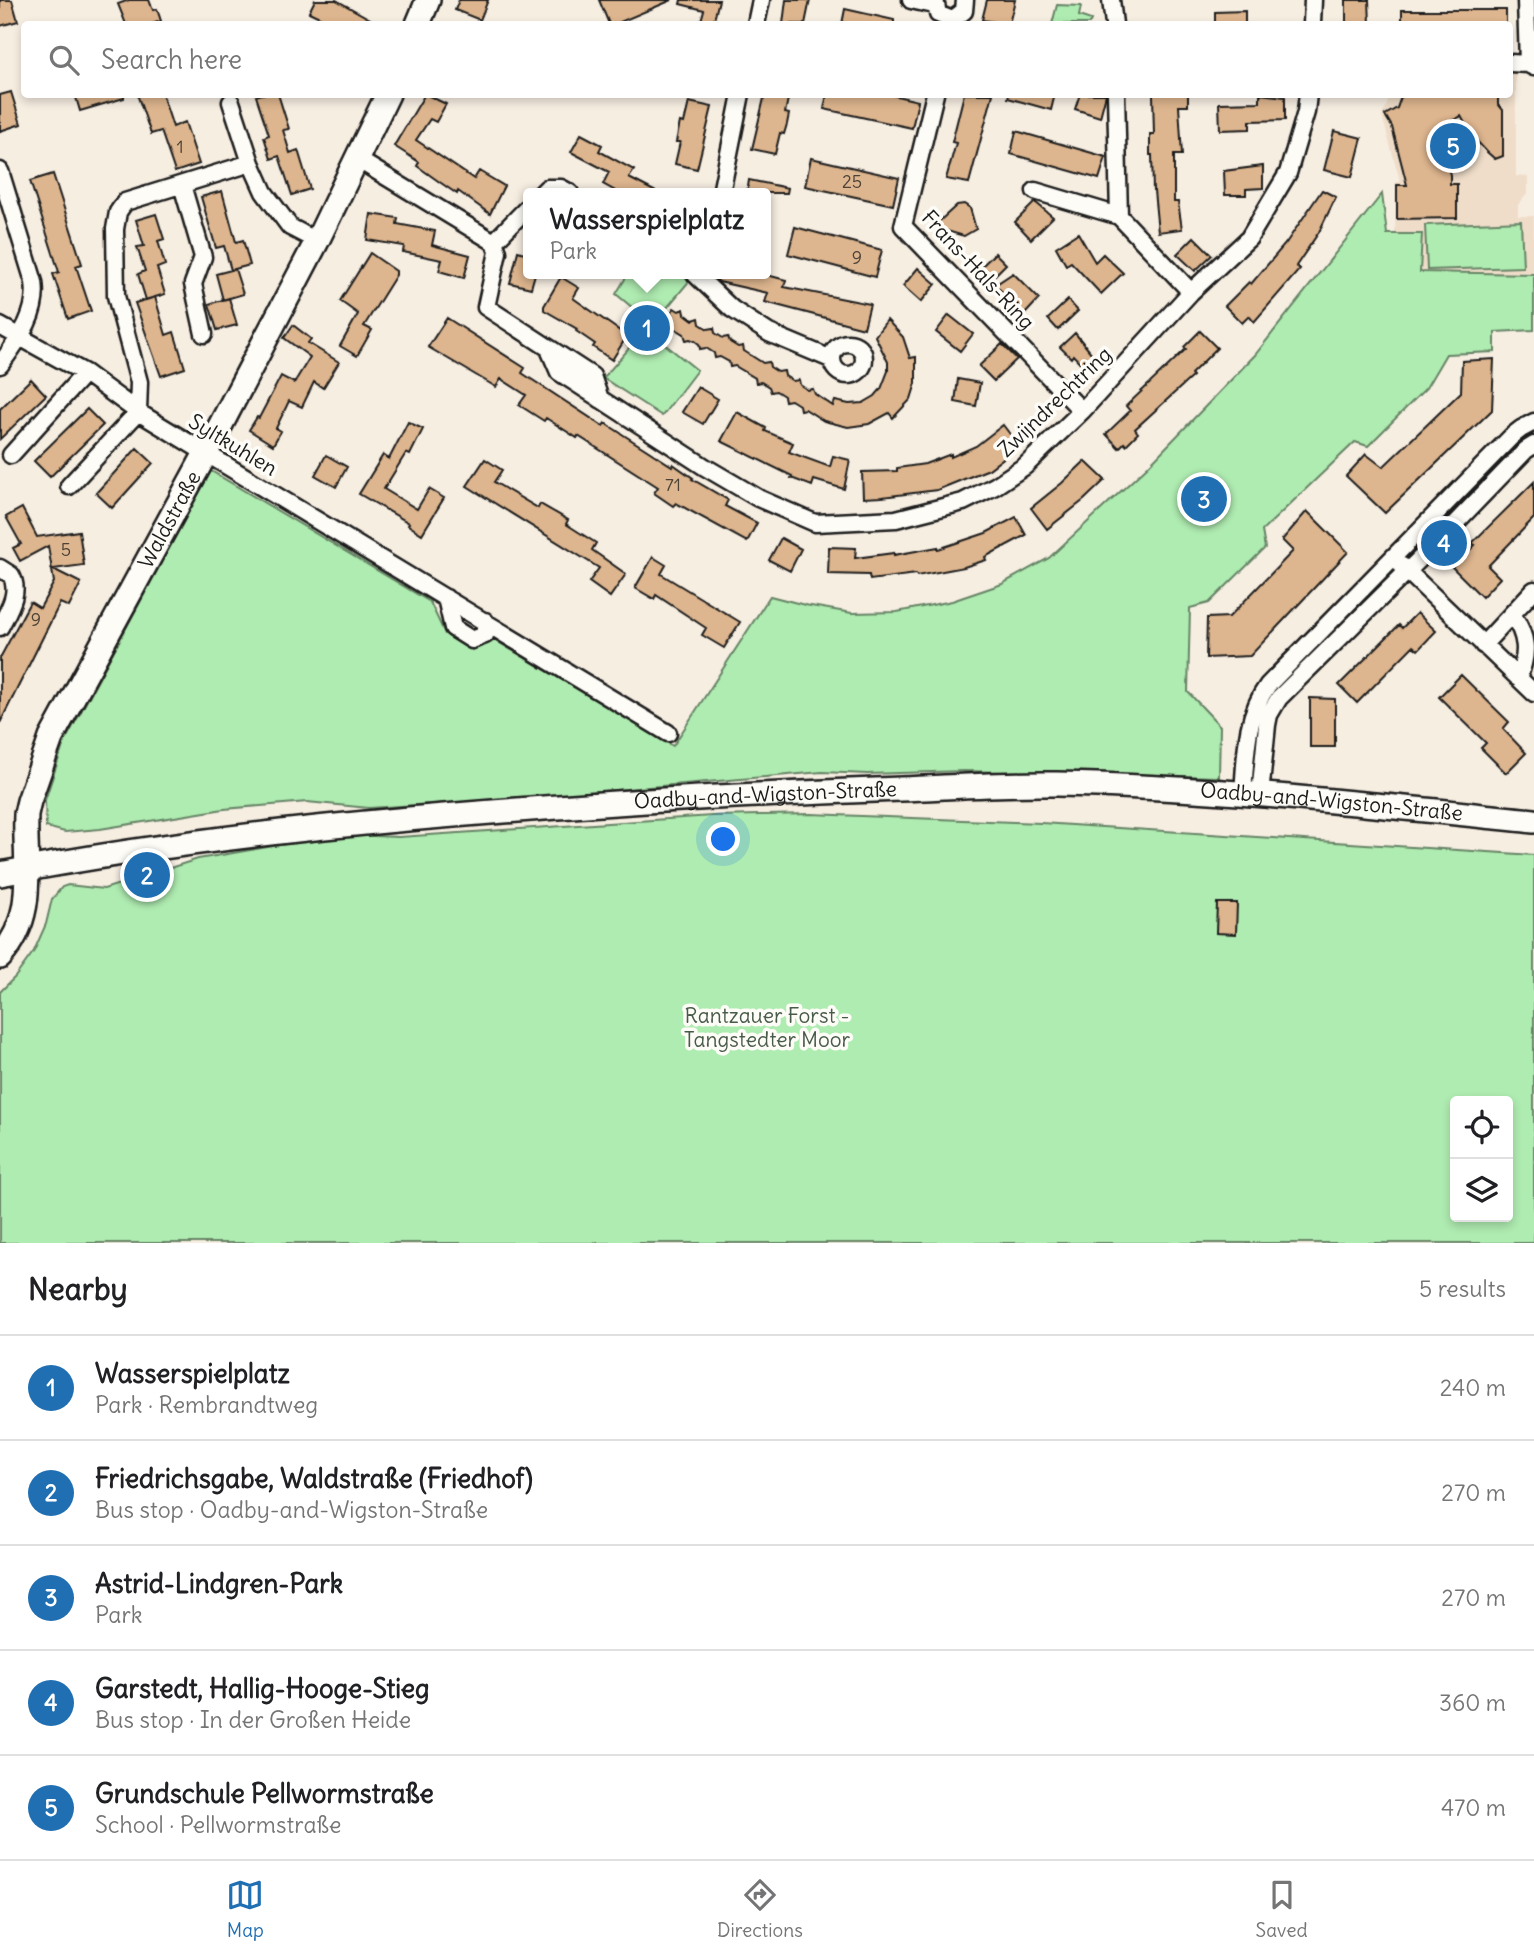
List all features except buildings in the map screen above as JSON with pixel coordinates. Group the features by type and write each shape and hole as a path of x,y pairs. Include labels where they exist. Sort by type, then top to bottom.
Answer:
{"main road":[{"path":"419,21 428,0"},
{"name":"Waldstraße","path":"0,957 14,940 24,915 28,896 25,838 29,801 51,738 206,453 317,241 386,98"},
{"name":"Oadby-and-Wigston-Straße","path":"0,874 258,833 547,807 716,796 1052,784 1251,794 1534,821"}],"street":[{"path":"757,21 761,0"},
{"path":"911,0 935,2 938,14 949,21"},
{"path":"952,21 964,11 965,0"},
{"path":"1111,0 1114,21"},
{"path":"1312,21 1313,0"},
{"path":"1513,63 1531,65 1526,0"},
{"path":"722,188 740,98"},
{"name":"Frans-Hals-Ring","path":"934,98 904,226 1082,411"},
{"path":"1116,98 1119,216"},
{"name":"Zwijndrechtring","path":"494,242 498,252 486,307 592,376 600,399 758,498 815,523 896,519 963,502 995,485 1025,466 1082,411 1191,292 1249,238 1288,173 1308,98"},
{"path":"232,102 251,163 264,192 290,227 317,241"},
{"path":"357,159 494,242 523,212"},
{"path":"69,486 138,412 139,382 116,296 118,212 125,202 251,163"},
{"path":"0,171 34,282 36,297 20,337 0,365"},
{"path":"182,185 203,257 193,284 204,334"},
{"path":"1035,191 1119,216 1191,292"},
{"path":"700,279 732,310 769,333 831,359"},
{"name":"Syltkuhlen","path":"0,326 85,373 138,412 668,733"},
{"path":"11,455 85,373"},
{"path":"1251,794 1251,716 1259,696 1279,672 1512,436 1534,422"},
{"path":"1251,794 1269,715 1274,705 1526,450 1534,445"},
{"path":"1392,556 1534,693"},
{"path":"0,568 11,575 16,589 0,627"},
{"path":"1483,645 1534,590"},
{"path":"446,598 453,628 472,640 485,635 485,621"},
{"path":"1512,614 1524,631 1525,662 1518,678"}],"shaded area":[{"path":"1513,67 1516,67 1516,176 1528,177 1528,193 1518,205 1518,216 1534,216 1534,274 1420,272 1422,234 1395,234 1396,182 1400,181 1382,116 1390,98 1513,98"}],"green space":[{"path":"1057,5 1081,6 1079,16 1091,20 1090,21 1053,21"},
{"path":"1382,194 1387,234 1422,234 1420,272 1534,274 1534,330 1495,332 1495,352 1446,354 1426,388 1368,446 1355,442 1262,531 1265,548 1209,603 1190,608 1188,692 1220,726 1219,777 964,771 867,774 822,772 512,799 369,808 307,802 224,809 100,829 65,832 46,827 45,800 64,743 211,471 430,602 445,634 473,650 493,639 673,746 770,596 852,613 897,612 952,601 1002,584 1049,558 1147,467 1255,355"},
{"path":"1521,221 1523,267 1427,270 1425,225"},
{"path":"625,279 691,279 656,321 652,334 697,370 662,416 603,378 627,351 645,318 616,294"},
{"name":"Rantzauer Forst - Tangstedter Moor","path":"811,814 1041,823 1534,855 1534,1243 0,1243 0,992 34,951 46,924 52,899 62,887 68,885 104,889 198,859 285,844 348,835 399,837 712,816"}],"place":[{"name":"Grundschule Pellwormstraße","path":"1453,146"},
{"name":"Wasserspielplatz","path":"647,328"},
{"name":"Astrid-Lindgren-Park","path":"1204,499"},
{"name":"Garstedt, Hallig-Hooge-Stieg","path":"1444,543"},
{"name":"Friedrichsgabe, Waldstraße (Friedhof)","path":"147,875"}]}
